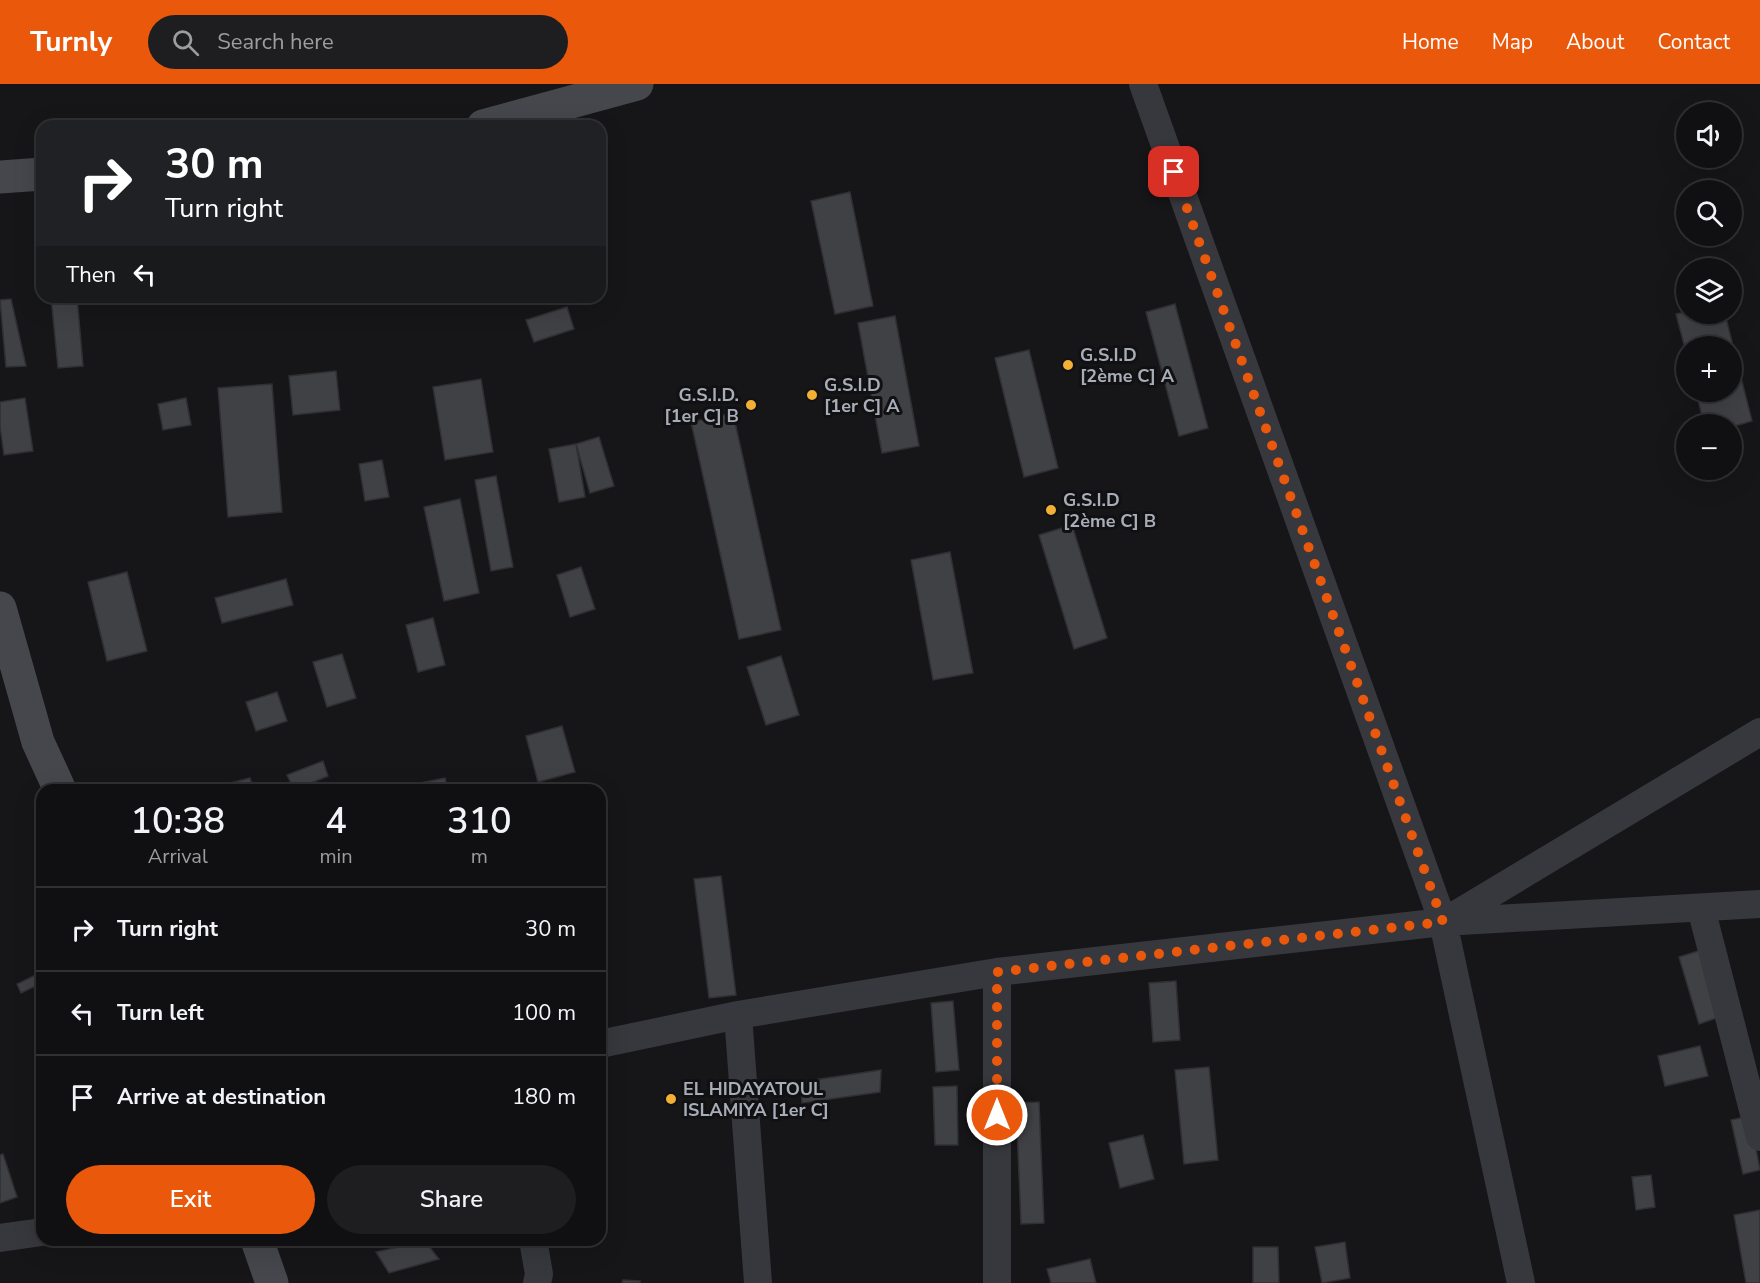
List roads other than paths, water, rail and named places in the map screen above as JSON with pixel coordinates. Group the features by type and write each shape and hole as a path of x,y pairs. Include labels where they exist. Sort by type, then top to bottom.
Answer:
{"street":[{"path":"505,120 636,84"},
{"path":"1143,84 1443,922 1521,1283"},
{"path":"0,177 36,174"},
{"path":"0,608 38,742 57,784"},
{"path":"1443,922 1760,732"},
{"path":"606,1043 738,1016 997,972 1443,922 1760,904"},
{"path":"1701,908 1760,1137"},
{"path":"997,972 997,1283"},
{"path":"738,1016 758,1283"},
{"path":"0,1238 36,1233"},
{"path":"259,1246 272,1283"},
{"path":"534,1246 539,1274 537,1283"}],"place":[{"name":"G.S.I.D [2ème C] A","path":"1068,365"},
{"name":"G.S.I.D [1er C] A","path":"812,395"},
{"name":"G.S.I.D. [1er C] B","path":"751,405"},
{"name":"G.S.I.D [2ème C] B","path":"1051,510"},
{"name":"EL HIDAYATOUL ISLAMIYA [1er C]","path":"671,1099"}]}
